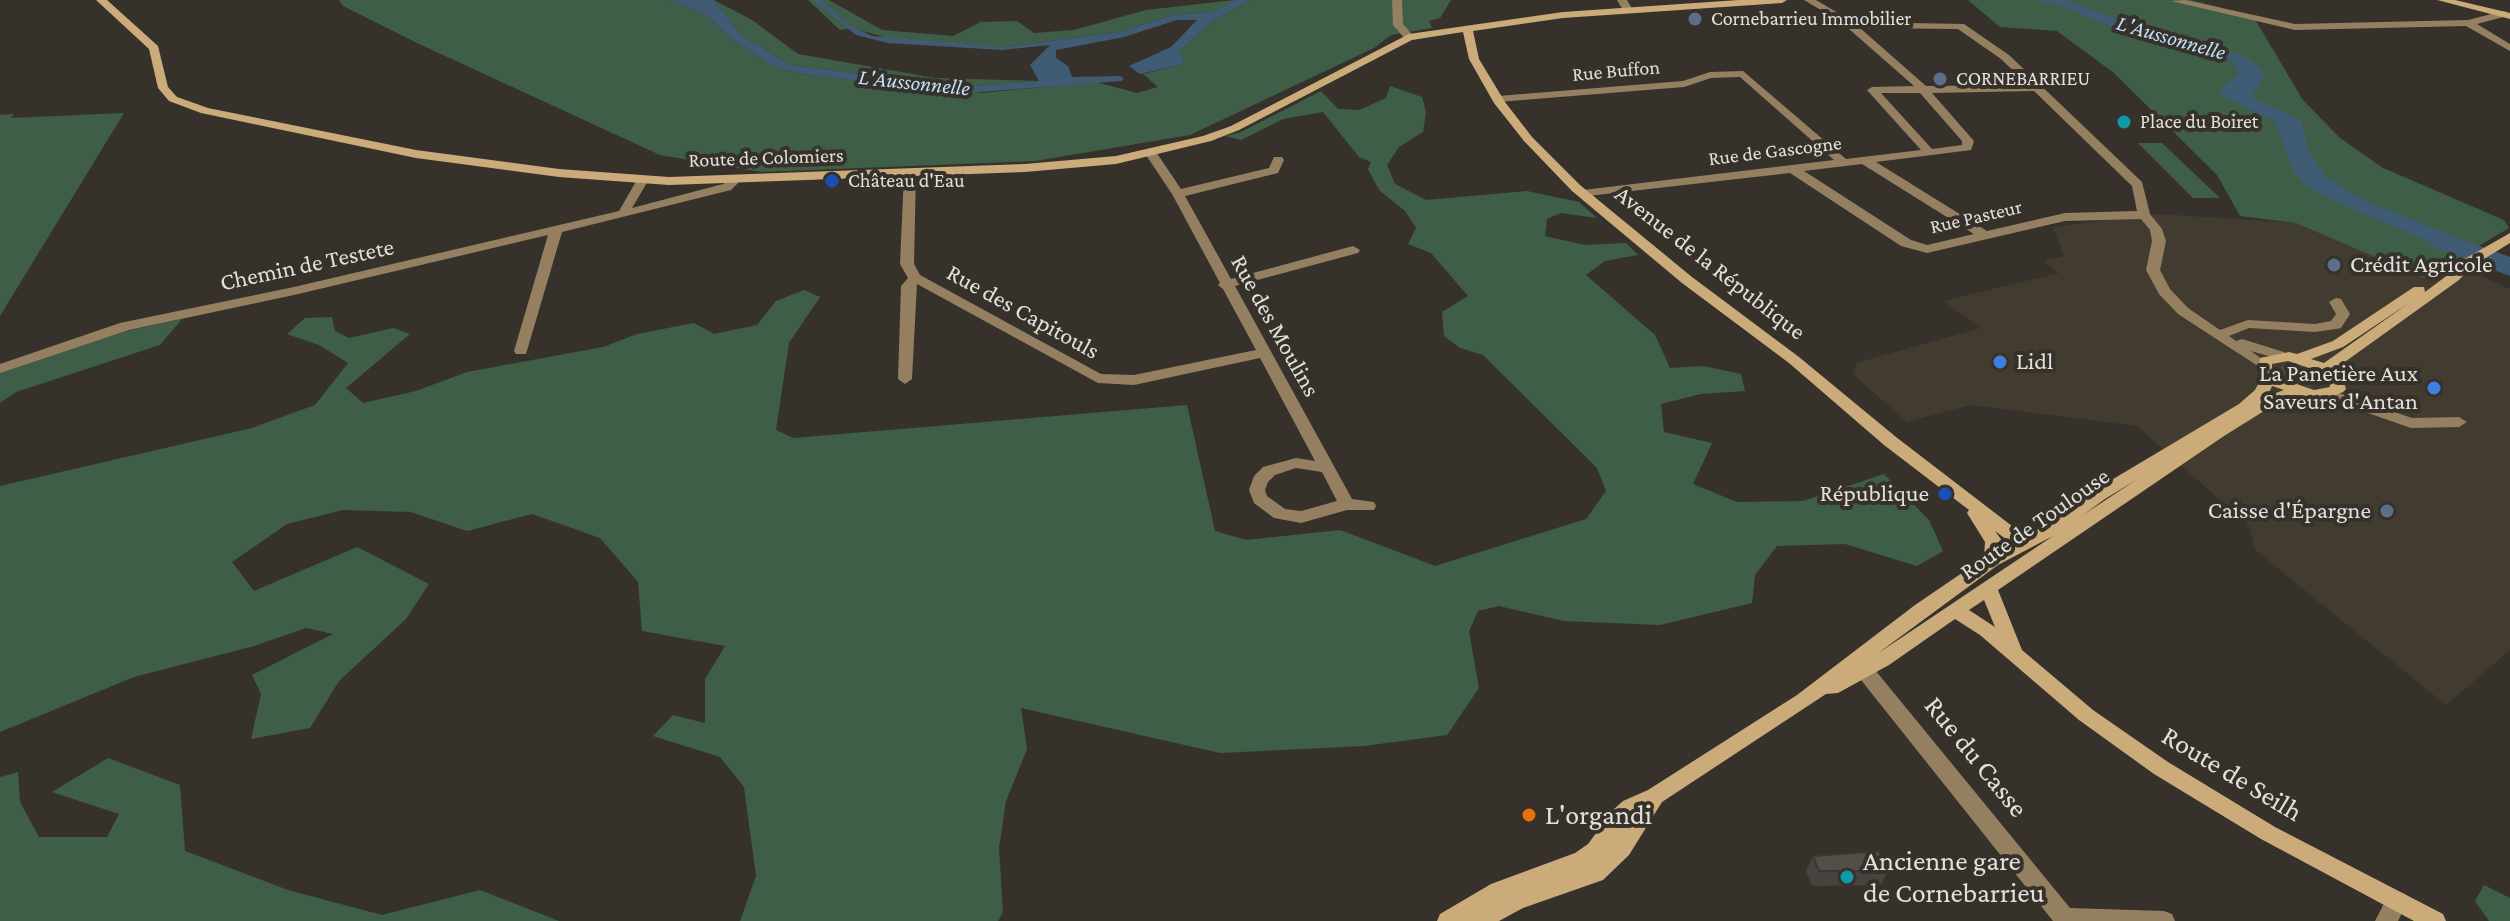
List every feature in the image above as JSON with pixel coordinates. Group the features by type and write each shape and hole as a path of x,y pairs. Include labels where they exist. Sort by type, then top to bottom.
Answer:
{"street":[{"name":"Route de Colomiers","path":"101,0 154,48 163,88 173,99 205,111 416,154 642,181 1066,166 1207,139 1235,128 1409,37 1563,15 1782,0"},
{"path":"1397,0 1398,25 1409,37"},
{"path":"1622,0 1628,10"},
{"path":"1809,0 1850,25 1921,87"},
{"path":"2442,0 2506,15"},
{"path":"2176,1 2295,27 2468,23 2506,15"},
{"path":"2468,23 2510,48"},
{"path":"1850,25 1960,26 1984,40 2039,88 2138,185 2144,215 2156,229 2159,241 2153,270 2164,291 2183,311 2221,334 2296,391 2332,389 2411,423 2459,422"},
{"name":"Avenue de la République","path":"1468,30 1474,59 1498,99 1528,139 1583,194 2024,544"},
{"name":"Rue Buffon","path":"1498,99 1684,84 1710,75 1736,73 1755,81 1844,163"},
{"path":"1930,153 1872,90 1921,87 2039,88"},
{"name":"Rue de Gascogne","path":"1583,194 1930,153 1969,145 1921,87"},
{"name":"Rue des Moulins","path":"1150,152 1178,194 1347,504"},
{"path":"1178,194 1274,170 1278,160"},
{"path":"1864,160 1986,236"},
{"name":"Rue Pasteur","path":"1791,168 1916,248 1934,248 2065,217 2144,215"},
{"name":"Rue des Capitouls","path":"910,173 907,264 915,278 1098,378 1134,380 1264,353"},
{"name":"Chemin de Testete","path":"0,369 125,326 556,231 727,187 736,179"},
{"path":"626,213 625,209 642,181"},
{"path":"521,351 556,231"},
{"path":"2300,358 2338,344 2432,282 2510,237"},
{"path":"1225,285 1353,250"},
{"path":"2326,369 2446,283 2464,266"},
{"path":"905,379 908,286 915,278"},
{"path":"2221,334 2248,324 2315,328 2336,325 2343,314 2336,302"},
{"path":"2221,334 2326,369"},
{"name":"Route de Toulouse","path":"1448,921 1499,891 1583,860 1604,842 1620,816 1804,700 1974,573 2255,399 2267,371 2265,361 2279,355"},
{"path":"2326,369 2332,389"},
{"name":"Route de Toulouse","path":"1804,700 1864,670 1956,611 2107,504 2218,432 2275,398 2296,391"},
{"path":"1319,448 1336,443"},
{"path":"1327,468 1296,463 1269,471 1260,480 1257,490 1260,499 1280,514 1301,517 1347,504 1368,506"},
{"name":"Avenue de la République","path":"1965,500 1994,542 1992,561"},
{"path":"1989,589 2026,553 2024,544"},
{"path":"1956,611 1958,598 1974,573"},
{"name":"Route de Seilh","path":"1989,589 2015,654"},
{"name":"Route de Seilh","path":"1956,611 2015,654 2086,715 2161,768 2268,833 2435,921"},
{"name":"Rue du Casse","path":"1864,670 2066,919"},
{"name":"Route de Toulouse","path":"1478,921 1516,901 1595,873 1621,848 1655,796"},
{"path":"2386,921 2397,901"},
{"path":"2066,919 2164,921"}],"shaded area":[{"path":"2158,214 2296,223 2410,272 2478,274 2510,289 2510,650 2446,705 2255,550 2249,526 2137,426 1971,405 1907,422 1853,374 1856,363 1981,328 1943,301 2059,273 2044,261 2064,256 2053,227"}],"green space":[{"path":"339,0 670,0 706,15 729,37 774,67 804,74 981,93 1096,82 1137,93 1158,87 1143,74 1184,64 1180,51 1210,23 1249,0 1451,0 1440,18 1429,21 1432,28 1391,35 1374,48 1190,135 1035,161 761,172 660,155 417,43 343,6"},
{"path":"714,0 752,20 798,54 935,78 1040,81 962,87 791,65 741,35"},
{"path":"808,0 829,0 882,30 953,36 981,22 1017,21 1034,33 1074,30 1146,10 1234,0 1214,12 1172,15 1120,32 1004,47 894,40 853,28 840,30"},
{"path":"1968,0 2192,0 2253,16 2303,100 2340,138 2383,168 2504,220 2509,228 2424,278 2296,223 2240,216 2217,175 2114,73 2057,31 2000,27"},
{"path":"1390,86 1422,97 1426,112 1423,132 1399,147 1387,165 1395,184 1426,200 1527,191 1579,202 1597,218 1561,213 1547,219 1545,236 1585,245 1626,243 1638,255 1605,261 1586,275 1655,335 1670,368 1703,366 1741,374 1745,391 1701,394 1661,404 1664,432 1712,443 1693,484 1737,502 1803,501 1884,474 1929,520 1943,551 1917,566 1845,544 1777,546 1755,575 1752,603 1660,625 1564,621 1499,606 1478,611 1469,631 1479,688 1447,735 1364,746 1220,753 1021,708 1027,749 1006,801 999,848 1003,912 998,921 740,921 756,876 744,787 720,757 653,736 673,715 705,723 705,679 725,646 642,631 638,582 600,538 532,514 467,531 411,512 343,510 287,524 232,562 254,591 357,547 429,584 406,619 339,681 310,728 251,739 261,694 252,675 333,634 306,628 254,646 134,677 0,732 0,486 252,428 315,405 348,363 319,345 287,334 305,318 332,317 335,331 349,338 393,328 410,334 346,388 363,403 416,391 467,372 603,347 637,334 694,323 714,334 757,325 776,301 804,290 820,297 789,343 776,430 793,438 1187,405 1215,531 1246,540 1340,530 1435,566 1586,519 1606,491 1597,468 1483,355 1460,348 1444,336 1442,312 1468,296 1431,253 1408,244 1416,228 1405,211 1379,190 1368,169 1371,162 1359,157 1323,112 1283,119 1241,140 1225,136 1239,133 1321,91 1338,109 1359,110 1386,98"},
{"path":"124,113 0,316 0,115 14,114 11,118"},
{"path":"2138,143 2162,143 2220,198 2193,198"},
{"path":"182,319 160,345 16,392 0,403 0,371 127,331"},
{"path":"2285,363 2314,369 2324,381 2310,386 2295,383 2279,371"},
{"path":"108,758 180,785 185,851 288,890 382,915 480,890 559,921 0,921 0,777 18,772 20,802 39,837 107,837 119,814 52,792"},
{"path":"2484,885 2510,898 2510,921 2489,921 2475,901"}],"water":[{"path":"670,0 714,0 741,35 791,65 962,87 1039,81 1030,65 1050,45 1002,50 888,43 856,35 813,0 821,0 846,23 872,36 1004,47 1120,32 1172,15 1214,12 1234,0 1249,0 1210,23 1180,51 1184,64 1140,74 1129,66 1171,47 1197,20 1177,20 1124,37 1056,50 1056,58 1068,66 1072,77 1121,76 1124,79 1121,81 967,93 804,74 774,67 729,37 706,15"},
{"path":"2036,0 2066,0 2149,31 2246,57 2262,70 2264,77 2251,97 2301,120 2308,150 2325,176 2361,199 2483,248 2466,257 2327,198 2303,183 2293,170 2275,122 2220,94 2223,86 2238,75 2235,62 2210,52 2133,34 2058,5"}],"building":[{"path":"1879,851 1888,871 1819,871 1813,856"}],"waterway":[{"name":"L'Aussonnelle","path":"2443,241 2510,267"}],"place":[{"name":"Cornebarrieu Immobilier","path":"1695,19"},
{"name":"CORNEBARRIEU","path":"1940,79"},
{"name":"Place du Boiret","path":"2124,122"},
{"name":"Château d'Eau","path":"832,181"},
{"name":"Crédit Agricole","path":"2334,265"},
{"name":"Lidl","path":"2000,362"},
{"name":"La Panetière Aux Saveurs d'Antan","path":"2434,388"},
{"name":"République","path":"1945,494"},
{"name":"Caisse d'Épargne","path":"2387,511"},
{"name":"L'organdi","path":"1529,815"},
{"name":"Ancienne gare de Cornebarrieu","path":"1847,877"}]}
